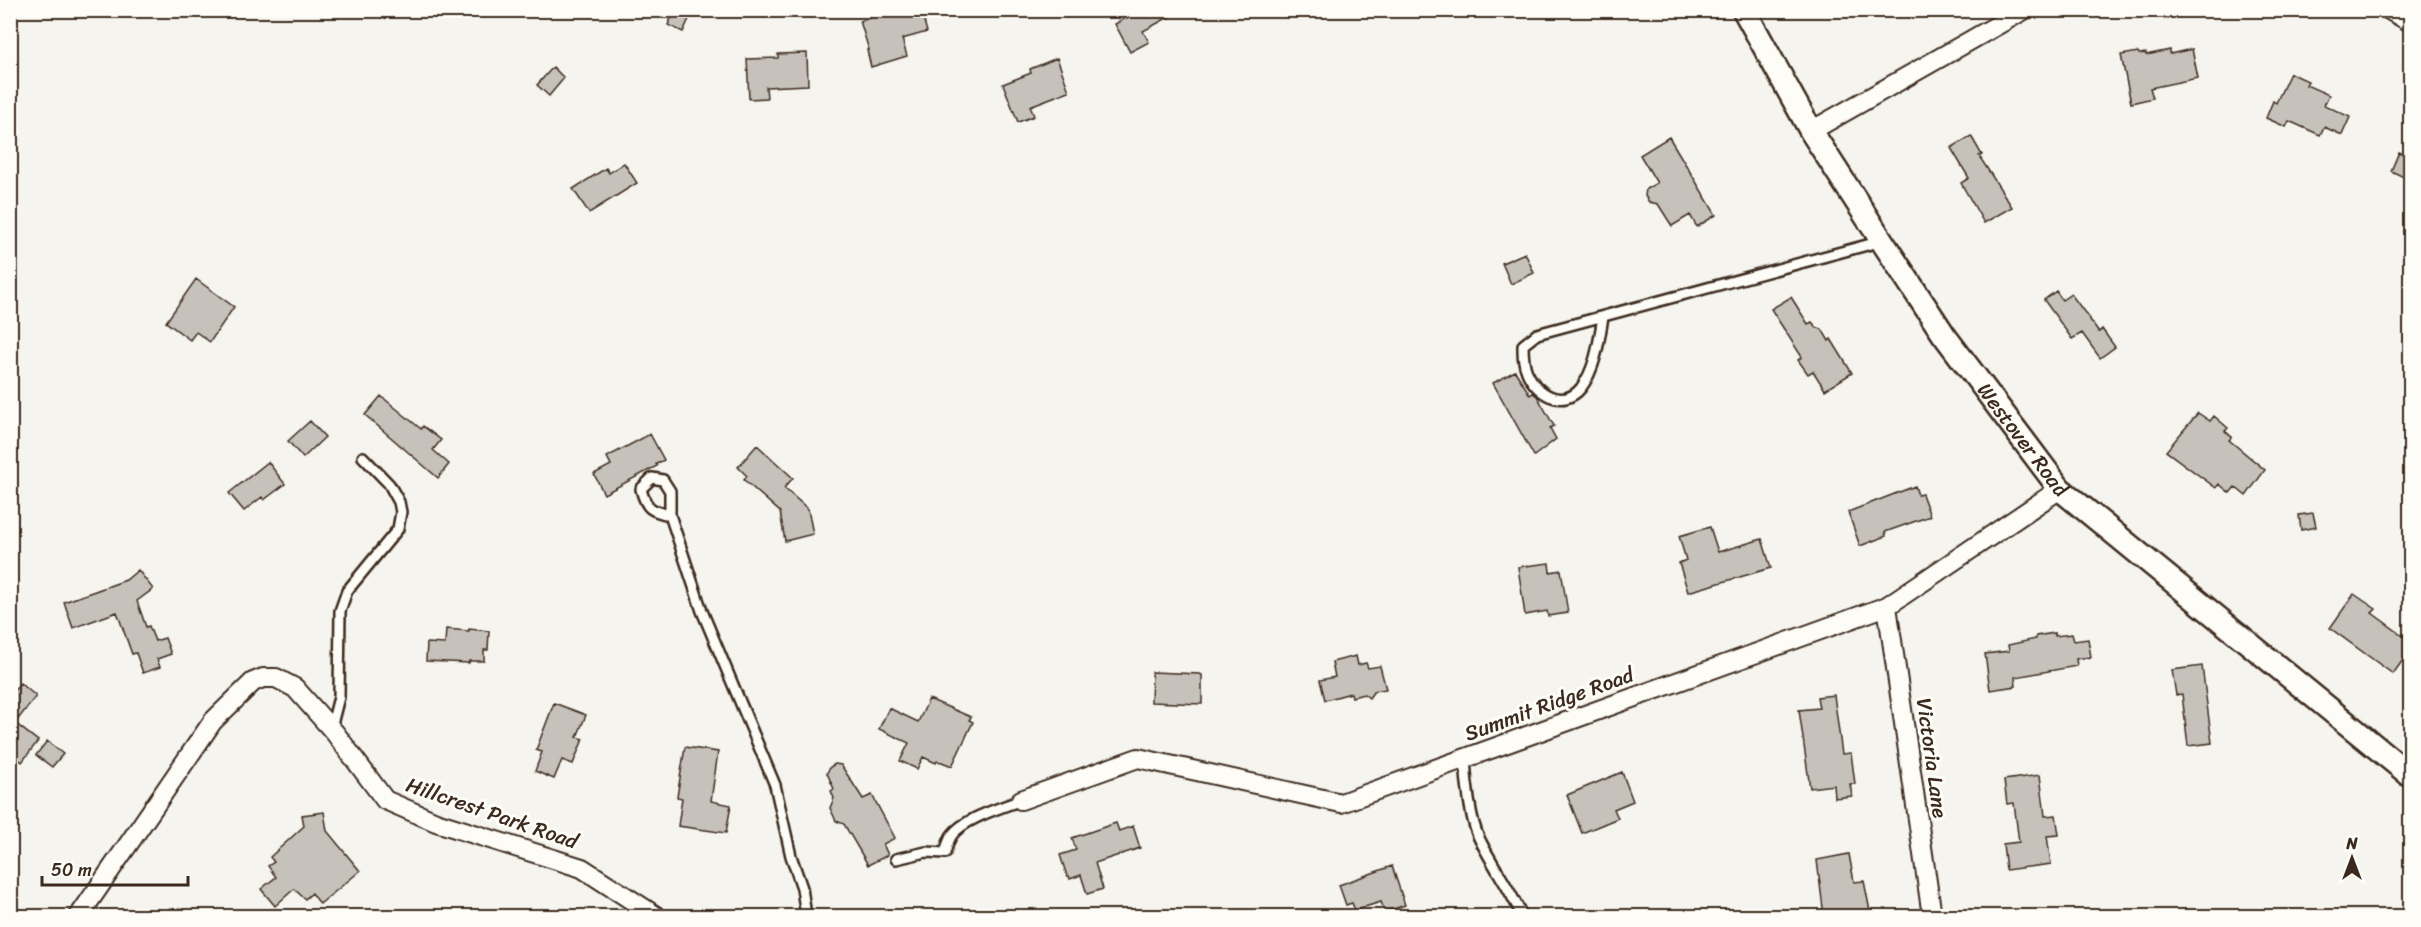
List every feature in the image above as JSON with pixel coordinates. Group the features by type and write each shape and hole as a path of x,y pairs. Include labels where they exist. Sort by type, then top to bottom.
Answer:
{"street":[{"name":"Westover Road","path":"1744,10 1811,131 1944,335 2060,489 2410,776"},
{"path":"1811,131 2024,10"},
{"path":"2389,10 2410,22"},
{"name":"Summit Ridge Road","path":"1021,800 1138,758 1341,803 1887,606 2060,489"},
{"name":"Victoria Lane","path":"1887,606 1932,916"},
{"name":"Hillcrest Park Road","path":"79,916 213,721 253,682 263,678 276,678 295,688 331,728 385,800 436,822 582,868 656,916"}],"lane":[{"path":"1603,316 1589,375 1580,390 1568,399 1556,399 1541,393 1527,374 1522,358 1523,345 1537,334 1603,316 1882,241"},
{"path":"331,728 339,697 340,611 347,591 398,529 401,512 399,501 389,484 363,457"},
{"path":"670,515 702,611 775,785 791,856 802,888 806,916"},
{"path":"1465,758 1466,784 1478,837 1511,891 1522,916"},
{"path":"896,859 926,852 945,853 950,837 968,822 1021,800"}],"building":[{"path":"675,10 693,10 683,32 668,25"},
{"path":"896,10 921,10 927,32 902,39 907,56 871,67 867,50 869,50 860,21"},
{"path":"1140,10 1182,10 1143,31 1149,42 1130,52 1115,24"},
{"path":"2192,49 2198,78 2150,88 2153,98 2131,103 2121,55 2138,52 2139,54 2146,53 2146,55 2170,50 2170,54"},
{"path":"807,53 808,85 766,87 767,98 749,99 747,59 778,58 778,54"},
{"path":"1057,58 1069,91 1030,106 1034,116 1018,122 1003,84 1031,73 1030,69"},
{"path":"553,67 564,78 549,96 537,85"},
{"path":"2290,73 2308,81 2306,85 2329,95 2324,105 2350,117 2342,135 2324,127 2320,135 2289,121 2286,127 2266,118 2273,101 2276,103"},
{"path":"1971,136 1982,155 1979,156 2012,207 1984,223 1961,183 1969,178 1951,148"},
{"path":"1669,137 1716,215 1697,227 1690,215 1672,226 1658,204 1649,202 1645,196 1646,189 1657,183 1640,155"},
{"path":"2399,152 2410,157 2410,180 2391,171"},
{"path":"624,163 637,183 589,213 573,189 606,168 609,173"},
{"path":"1525,253 1534,273 1511,284 1502,263"},
{"path":"196,279 234,307 210,342 196,332 190,340 166,322"},
{"path":"2056,291 2062,300 2071,294 2099,332 2102,329 2115,347 2100,358 2082,333 2072,339 2044,300"},
{"path":"1791,297 1808,324 1812,322 1816,327 1822,329 1829,341 1831,339 1852,373 1825,390 1813,371 1808,374 1798,360 1802,357 1771,309"},
{"path":"1515,371 1530,395 1533,393 1537,396 1554,426 1550,428 1556,439 1534,456 1493,383"},
{"path":"381,396 421,429 423,426 441,440 433,450 449,464 438,478 365,415"},
{"path":"2198,413 2210,421 2214,416 2228,428 2225,431 2232,437 2229,440 2265,470 2246,496 2235,487 2230,493 2219,484 2216,488 2166,451"},
{"path":"310,421 325,437 303,458 288,441"},
{"path":"650,434 664,460 604,494 594,474 611,465 607,457"},
{"path":"757,445 793,478 784,488 808,509 813,534 785,541 780,512 744,480 747,476 738,467"},
{"path":"268,462 285,484 264,500 262,497 244,511 229,493"},
{"path":"1915,486 1918,495 1922,494 1930,516 1885,532 1886,536 1860,546 1848,512"},
{"path":"2313,513 2316,527 2301,530 2299,515"},
{"path":"1710,527 1718,552 1762,539 1771,568 1688,592 1679,563 1686,560 1679,536"},
{"path":"1549,563 1550,572 1561,570 1568,613 1548,616 1547,611 1525,615 1518,567"},
{"path":"138,570 153,589 137,601 146,627 149,626 155,641 165,638 171,654 157,659 160,667 143,673 136,653 132,654 117,612 73,628 64,602 126,580"},
{"path":"2354,594 2376,609 2372,613 2410,641 2410,650 2393,674 2330,628"},
{"path":"446,629 489,631 488,650 484,650 484,661 469,661 469,663 426,661 427,643 445,644"},
{"path":"2055,633 2055,636 2072,634 2074,641 2088,639 2091,657 2076,659 2077,666 2015,677 2016,686 1990,690 1985,654 2009,651 2008,645"},
{"path":"1356,656 1358,665 1366,663 1368,668 1380,666 1386,689 1374,691 1369,698 1364,694 1352,697 1351,693 1325,700 1320,680 1335,677 1332,662"},
{"path":"2202,666 2212,743 2188,746 2182,694 2176,695 2172,670"},
{"path":"1152,672 1202,675 1202,704 1151,702"},
{"path":"20,683 36,696 15,723 38,741 22,762 10,752 10,696"},
{"path":"1834,695 1842,754 1851,753 1855,784 1850,784 1852,796 1835,798 1834,785 1810,788 1799,710 1819,708 1817,697"},
{"path":"929,699 971,717 969,720 973,722 952,766 937,761 936,763 923,757 917,769 900,761 909,743 879,729 889,708 918,722"},
{"path":"554,703 586,715 577,737 583,739 573,764 562,760 554,779 535,771 542,752 536,750"},
{"path":"47,741 63,754 52,767 36,755"},
{"path":"685,747 718,752 711,801 731,805 726,833 678,826 682,798 677,797"},
{"path":"835,764 841,765 863,799 872,795 895,838 883,844 888,855 868,865 844,824 836,821 830,808 834,798 831,791 834,789 827,773"},
{"path":"1622,772 1633,801 1614,809 1618,818 1582,833 1567,795"},
{"path":"2040,775 2045,816 2056,815 2059,835 2047,836 2051,864 2006,870 2003,844 2019,842 2014,803 2007,804 2004,780"},
{"path":"324,812 327,831 360,871 320,904 312,893 305,899 294,889 275,906 261,889 276,877 268,866 274,862 270,857 304,826 302,815"},
{"path":"1116,823 1119,831 1133,826 1140,848 1095,863 1103,889 1087,894 1081,875 1070,879 1067,876 1060,855 1076,850 1072,838"},
{"path":"1849,854 1854,882 1864,881 1871,916 1824,916 1817,860"},
{"path":"1392,866 1405,905 1385,912 1381,902 1355,910 1352,903 1346,905 1339,885"}]}
